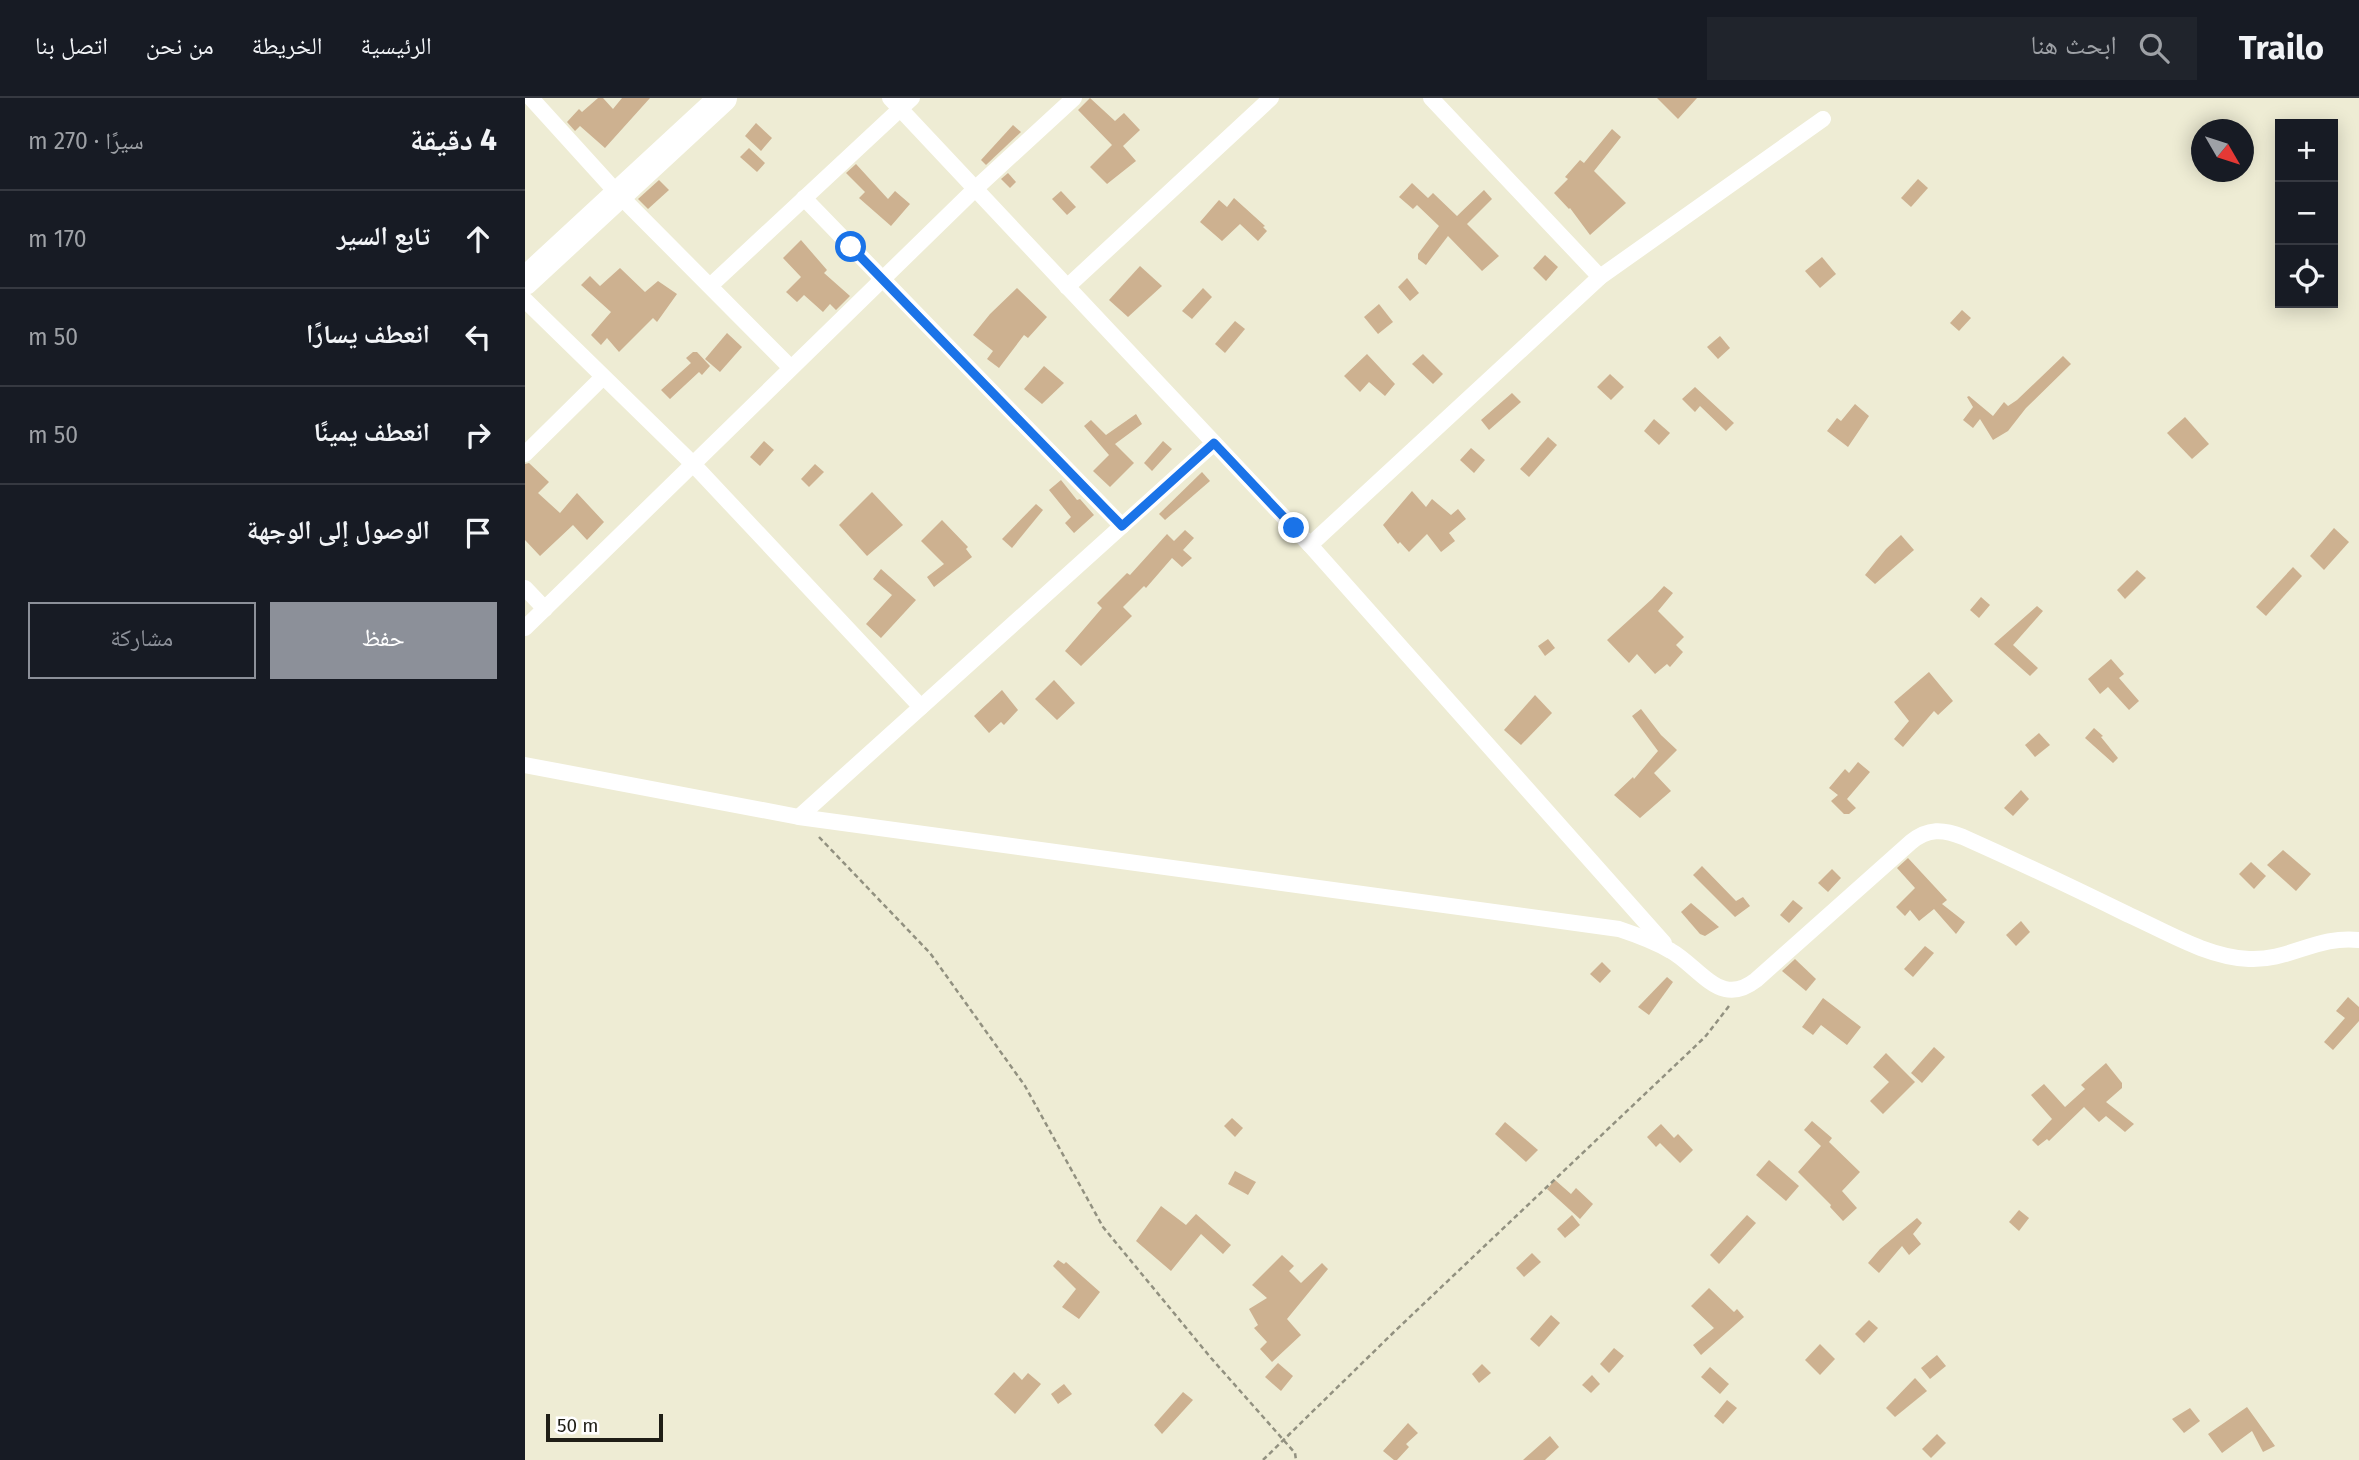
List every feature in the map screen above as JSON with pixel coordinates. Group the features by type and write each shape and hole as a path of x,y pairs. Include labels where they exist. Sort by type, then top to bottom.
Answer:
{"highway":[{"path":"525,281 723,98"}],"street":[{"path":"531,98 619,195 791,368"},
{"path":"525,628 975,189 1074,98"},
{"path":"1067,286 1271,98"},
{"path":"1431,98 1600,277"},
{"path":"709,286 804,198 901,102 975,189 1310,545 1671,951"},
{"path":"1310,545 1600,277 1823,119"},
{"path":"804,198 1122,526"},
{"path":"525,300 693,464 921,708"},
{"path":"525,454 603,377"},
{"path":"799,817 1214,443"},
{"path":"525,588 545,609"},
{"path":"525,765 799,817 1619,929 1646,938 1671,951 1718,986 1734,990 1742,989 1756,980 1920,834 1942,830 1963,837 2180,939 2225,956 2269,959 2319,942 2359,940"}],"path":[{"path":"799,817 930,953 1025,1086 1103,1227 1211,1358 1295,1453 1296,1460"},
{"path":"1263,1460 1705,1037 1742,989"}],"building":[{"path":"598,98 603,98 613,109 622,98 650,98 605,148 580,126 575,131 567,122 579,109 582,112"},
{"path":"1090,98 1115,121 1124,113 1140,130 1123,146 1136,161 1107,184 1090,167 1112,145 1078,110"},
{"path":"1657,98 1697,98 1678,119"},
{"path":"756,123 772,138 761,151 745,136"},
{"path":"1013,125 1021,132 986,165 981,160"},
{"path":"1612,129 1621,137 1594,171 1626,203 1590,235 1570,208 1554,193 1568,179 1565,177 1580,160 1584,163"},
{"path":"749,148 765,163 757,172 740,157"},
{"path":"856,164 888,199 895,191 910,204 891,226 859,198 865,192 846,173"},
{"path":"1008,173 1016,182 1010,188 1001,179"},
{"path":"1918,179 1928,188 1911,207 1901,198"},
{"path":"659,180 669,190 648,209 638,199"},
{"path":"1412,183 1428,198 1433,193 1457,216 1484,190 1492,199 1467,224 1499,256 1482,271 1448,236 1426,265 1418,259 1418,254 1439,226 1417,205 1413,209 1399,197"},
{"path":"1061,191 1076,207 1067,215 1052,199"},
{"path":"1234,198 1265,226 1263,227 1267,231 1258,241 1240,224 1222,241 1200,222 1219,200 1227,207"},
{"path":"801,240 827,270 824,273 850,296 836,310 830,304 823,312 804,295 797,302 786,292 801,277 783,258"},
{"path":"1545,255 1558,267 1546,281 1533,268"},
{"path":"1822,257 1836,274 1820,288 1805,271"},
{"path":"1140,266 1162,286 1128,317 1109,300"},
{"path":"620,268 645,292 658,281 677,294 657,322 653,318 619,352 607,338 601,345 591,335 611,312 581,285 590,276 600,286"},
{"path":"1407,278 1419,293 1410,301 1398,287"},
{"path":"1017,288 1047,317 1028,338 1024,335 999,368 987,359 993,351 973,335"},
{"path":"1203,288 1212,297 1192,319 1182,311"},
{"path":"1379,304 1393,322 1378,334 1364,317"},
{"path":"1962,310 1971,318 1959,331 1950,323"},
{"path":"1235,321 1245,329 1225,353 1215,344"},
{"path":"727,333 742,347 720,372 705,359"},
{"path":"1720,336 1730,348 1718,359 1707,347"},
{"path":"697,352 710,366 702,375 699,372 670,399 661,390 691,363 686,358"},
{"path":"1367,354 1395,384 1385,396 1369,382 1360,392 1344,376"},
{"path":"1423,354 1443,374 1433,384 1412,364"},
{"path":"2063,356 2071,364 2026,408 2008,431 1993,440 1980,419 1973,428 1963,420 1973,407 1967,397 1993,416 2004,402 2008,406 2017,400"},
{"path":"1044,366 1064,383 1042,404 1024,389"},
{"path":"1610,374 1624,387 1611,400 1597,387"},
{"path":"1695,387 1734,423 1726,431 1700,406 1695,412 1682,399"},
{"path":"1512,393 1521,402 1489,430 1481,420"},
{"path":"1855,404 1869,416 1848,447 1827,431 1837,418 1841,421"},
{"path":"1136,414 1142,424 1115,444 1134,463 1110,487 1093,471 1109,455 1084,426 1091,420 1106,435"},
{"path":"2185,417 2209,444 2192,459 2167,433"},
{"path":"1654,419 1670,433 1659,445 1644,431"},
{"path":"1548,437 1557,445 1529,477 1520,469"},
{"path":"764,441 774,450 760,466 750,457"},
{"path":"1163,441 1172,449 1152,471 1144,463"},
{"path":"1471,448 1485,460 1474,473 1460,460"},
{"path":"529,463 549,482 538,493 560,513 577,493 604,522 587,540 573,525 540,556 525,540 525,464"},
{"path":"815,464 824,472 809,487 801,479"},
{"path":"1202,472 1210,481 1165,520 1159,514"},
{"path":"1061,480 1094,515 1074,533 1065,523 1071,517 1049,490"},
{"path":"1412,491 1426,507 1432,499 1451,515 1458,509 1466,519 1449,533 1455,541 1441,552 1427,534 1409,552 1400,542 1398,544 1383,525"},
{"path":"872,492 903,525 867,556 839,525"},
{"path":"1036,504 1043,510 1012,548 1002,539"},
{"path":"942,520 968,547 966,549 972,557 934,587 927,577 944,564 921,541"},
{"path":"2334,528 2349,542 2324,570 2310,556"},
{"path":"1185,530 1194,538 1183,550 1192,558 1182,567 1172,558 1146,588 1144,586 1123,607 1132,616 1081,666 1065,651 1102,608 1097,603 1127,573 1130,575 1167,534 1174,541"},
{"path":"1901,535 1914,550 1875,584 1865,575"},
{"path":"2293,567 2302,576 2266,616 2256,607"},
{"path":"881,569 916,600 881,638 866,624 892,595 873,579"},
{"path":"2137,570 2146,578 2125,599 2117,590"},
{"path":"1664,586 1673,593 1658,611 1684,637 1676,645 1683,652 1670,667 1667,664 1655,674 1637,654 1629,663 1607,640"},
{"path":"1981,597 1990,605 1979,618 1970,610"},
{"path":"2037,606 2043,611 2013,645 2038,668 2030,676 1994,644"},
{"path":"1548,639 1555,648 1545,656 1538,646"},
{"path":"2111,659 2124,674 2119,678 2139,701 2129,710 2108,687 2100,694 2088,679"},
{"path":"1929,672 1953,701 1938,715 1934,711 1903,747 1894,739 1909,721 1894,702"},
{"path":"1054,680 1075,703 1057,720 1035,699"},
{"path":"1002,690 1018,710 1004,725 1001,722 989,733 974,716"},
{"path":"1535,695 1552,713 1521,745 1504,730"},
{"path":"1641,709 1661,735 1677,750 1654,773 1671,791 1640,818 1614,795 1633,777 1634,779 1658,751 1632,716"},
{"path":"2094,728 2118,758 2113,763 2085,738"},
{"path":"2039,733 2050,745 2035,757 2025,745"},
{"path":"1858,762 1870,772 1847,799 1856,808 1849,814 1844,814 1831,801 1838,795 1829,788 1845,769 1849,773"},
{"path":"2021,790 2029,799 2013,816 2004,808"},
{"path":"2283,850 2311,874 2296,891 2267,865"},
{"path":"1908,858 1947,900 1942,904 1965,922 1956,934 1934,909 1919,921 1910,910 1905,916 1896,907 1915,888 1897,868"},
{"path":"2251,862 2266,876 2254,889 2239,874"},
{"path":"1702,866 1736,901 1743,897 1750,906 1735,917 1693,875"},
{"path":"1832,869 1841,878 1828,892 1818,883"},
{"path":"1793,900 1803,908 1789,923 1780,915"},
{"path":"1691,903 1719,927 1705,936 1700,934 1681,912"},
{"path":"2021,921 2030,932 2016,946 2006,935"},
{"path":"1925,946 1934,953 1913,977 1904,969"},
{"path":"1795,959 1816,979 1806,991 1782,971"},
{"path":"1602,962 1611,971 1600,983 1590,974"},
{"path":"1667,977 1673,982 1649,1015 1638,1007"},
{"path":"2348,997 2359,1007 2359,1021 2333,1050 2324,1042 2345,1018 2336,1011"},
{"path":"1823,998 1861,1027 1847,1045 1821,1025 1813,1035 1802,1027"},
{"path":"1934,1047 1945,1057 1922,1083 1911,1073"},
{"path":"1886,1053 1915,1082 1883,1114 1870,1101 1889,1082 1873,1067"},
{"path":"2106,1063 2122,1083 2122,1088 2106,1102 2134,1124 2125,1132 2106,1116 2099,1122 2084,1107 2049,1141 2047,1139 2038,1146 2032,1140 2052,1119 2031,1095 2044,1084 2065,1107 2085,1089 2081,1085"},
{"path":"1232,1118 1243,1128 1235,1137 1224,1126"},
{"path":"1812,1121 1832,1138 1829,1142 1860,1172 1842,1191 1857,1208 1843,1221 1798,1172 1821,1146 1804,1130"},
{"path":"1505,1122 1538,1150 1526,1162 1495,1134"},
{"path":"1661,1124 1674,1138 1678,1134 1693,1150 1680,1163 1660,1143 1656,1147 1647,1137"},
{"path":"1769,1160 1799,1186 1786,1201 1756,1175"},
{"path":"1235,1171 1256,1182 1248,1195 1228,1184"},
{"path":"1555,1180 1571,1194 1576,1188 1593,1204 1580,1219 1547,1189"},
{"path":"1161,1206 1186,1225 1196,1214 1231,1245 1223,1254 1201,1234 1171,1271 1136,1241"},
{"path":"2019,1210 2029,1218 2019,1231 2009,1222"},
{"path":"1572,1215 1580,1225 1565,1238 1557,1229"},
{"path":"1747,1215 1756,1223 1719,1264 1710,1255"},
{"path":"1917,1218 1922,1223 1913,1234 1921,1244 1909,1255 1902,1246 1879,1273 1868,1263 1880,1249"},
{"path":"1532,1253 1541,1262 1524,1277 1516,1268"},
{"path":"1282,1255 1294,1266 1289,1271 1301,1283 1322,1263 1328,1269 1287,1319 1301,1335 1272,1362 1260,1349 1267,1342 1254,1328 1258,1325 1249,1309 1267,1298 1252,1285"},
{"path":"1058,1260 1064,1264 1066,1262 1100,1292 1079,1319 1062,1307 1076,1289 1053,1266"},
{"path":"1709,1288 1734,1312 1737,1309 1744,1317 1701,1355 1693,1345 1714,1328 1691,1306"},
{"path":"1551,1315 1560,1323 1539,1347 1530,1339"},
{"path":"1869,1320 1878,1328 1864,1343 1855,1334"},
{"path":"1820,1344 1835,1359 1820,1375 1805,1360"},
{"path":"1614,1348 1624,1356 1609,1373 1600,1364"},
{"path":"1937,1355 1946,1366 1930,1379 1921,1368"},
{"path":"1278,1363 1293,1376 1281,1391 1265,1377"},
{"path":"1482,1364 1491,1373 1479,1383 1472,1374"},
{"path":"1710,1367 1729,1384 1720,1394 1701,1377"},
{"path":"1014,1372 1022,1380 1028,1373 1041,1384 1015,1414 994,1394"},
{"path":"1592,1375 1600,1384 1591,1393 1582,1385"},
{"path":"1915,1378 1927,1391 1895,1417 1886,1408"},
{"path":"1064,1384 1072,1394 1058,1404 1051,1394"},
{"path":"1183,1392 1193,1400 1162,1434 1154,1425"},
{"path":"1727,1400 1737,1408 1723,1424 1714,1416"},
{"path":"2247,1407 2275,1446 2263,1452 2252,1431 2222,1453 2208,1434"},
{"path":"2190,1408 2200,1421 2184,1433 2172,1419"},
{"path":"1408,1423 1418,1433 1406,1444 1409,1447 1394,1460 1383,1451"},
{"path":"1937,1434 1946,1443 1931,1458 1922,1449"},
{"path":"1550,1436 1559,1447 1545,1460 1523,1460"}],"route":[{"path":"851,247 1122,526 1214,443 1294,528"}]}
